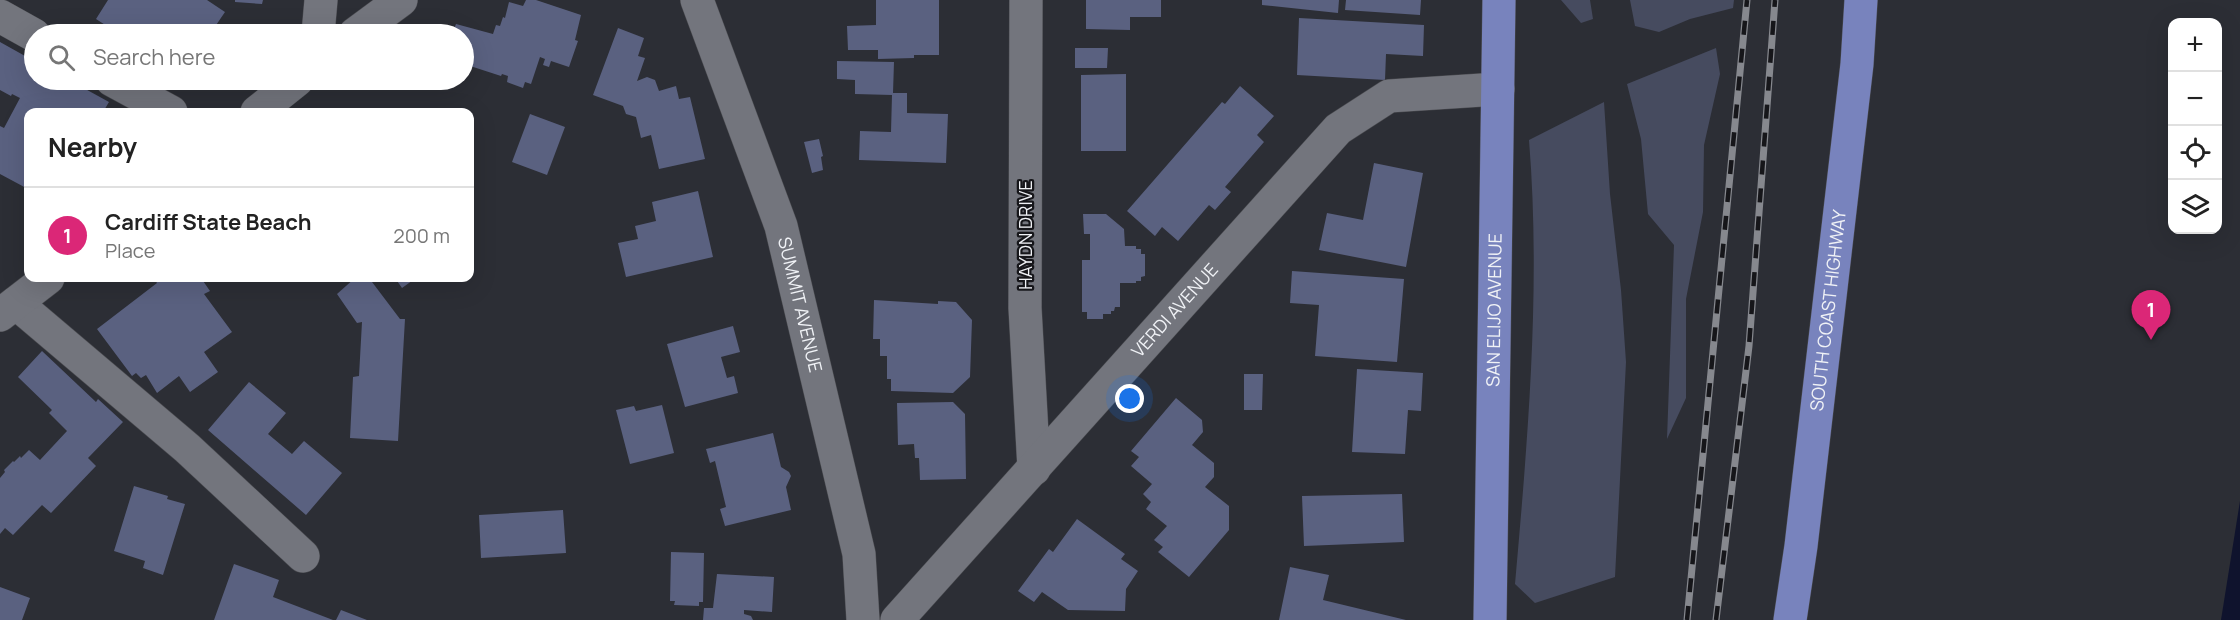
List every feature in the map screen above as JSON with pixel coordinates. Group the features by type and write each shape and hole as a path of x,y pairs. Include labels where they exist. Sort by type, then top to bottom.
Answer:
{"main road":[{"name":"SAN ELIJO AVENUE","path":"1490,620 1499,0"},
{"name":"SOUTH COAST HIGHWAY","path":"1790,620 1801,546 1852,111 1862,0"}],"street":[{"path":"319,24 321,0"},
{"path":"369,24 401,0"},
{"name":"SUMMIT AVENUE","path":"697,0 781,225 859,554 863,620"},
{"name":"HAYDN DRIVE","path":"1026,0 1025,309 1034,469"},
{"path":"0,16 24,29"},
{"name":"VERDI AVENUE","path":"897,620 1338,129 1389,96 1498,89"},
{"path":"130,90 164,108"},
{"path":"262,108 284,90"},
{"path":"43,282 8,309 187,448 303,556"}],"shaded area":[{"path":"1561,0 1590,0 1593,19 1581,23"},
{"path":"1630,0 1734,0 1733,8 1690,19 1659,32 1635,26"},
{"path":"1716,48 1720,74 1704,145 1703,212 1686,299 1686,398 1667,439 1674,245 1648,214 1641,139 1627,84"},
{"path":"1604,102 1626,362 1615,577 1535,603 1515,584 1528,418 1533,307 1534,251 1529,140"},
{"path":"2240,501 2240,620 2221,620"}],"building":[{"path":"108,0 207,0 225,12 217,24 104,24 96,19"},
{"path":"235,0 263,0 262,4 235,2"},
{"path":"526,0 536,0 581,15 575,40 578,41 569,67 551,61 549,67 543,65 545,59 540,57 531,84 525,82 523,88 507,82 508,76 474,67 474,29 493,34 496,25 500,26 503,17 505,18 509,2 523,6"},
{"path":"876,0 939,0 939,55 878,59 878,50 848,50 847,26 876,25"},
{"path":"1086,0 1161,0 1161,17 1130,17 1130,30 1086,29"},
{"path":"1262,0 1339,0 1338,13 1262,5"},
{"path":"1346,0 1421,0 1420,15 1345,10"},
{"path":"1299,18 1424,25 1423,56 1386,54 1385,80 1297,75"},
{"path":"618,28 644,38 638,56 645,58 637,81 647,77 655,80 659,91 676,86 679,99 690,97 705,159 659,169 651,135 641,138 636,117 626,114 623,106 593,95"},
{"path":"0,42 24,55 24,90 87,90 109,102 105,108 24,108 24,187 0,174 0,126 4,128 20,98 0,90"},
{"path":"1075,48 1108,48 1107,68 1075,68"},
{"path":"837,61 894,62 893,93 907,93 907,113 948,114 946,163 859,160 860,131 891,132 892,95 855,94 855,80 837,79"},
{"path":"1126,74 1126,151 1081,151 1081,75"},
{"path":"1240,86 1274,116 1257,135 1264,142 1225,187 1231,192 1215,210 1209,205 1178,241 1162,227 1155,236 1127,211 1222,102 1225,104"},
{"path":"530,114 565,127 547,175 512,162"},
{"path":"819,139 823,170 812,173 804,142"},
{"path":"1374,163 1423,173 1406,267 1319,250 1327,213 1363,220"},
{"path":"698,191 713,257 626,277 618,243 638,239 635,226 656,221 652,202"},
{"path":"1083,214 1106,214 1124,229 1125,246 1136,246 1136,249 1141,249 1141,254 1145,254 1145,276 1136,283 1120,283 1120,307 1115,307 1111,314 1103,314 1103,319 1087,319 1087,312 1082,312 1082,260 1090,260 1090,234 1084,234"},
{"path":"1292,271 1404,279 1397,362 1315,356 1319,305 1290,303"},
{"path":"204,282 210,291 204,294 232,332 204,352 218,372 190,392 179,376 157,393 146,375 141,378 136,373 132,376 97,329 157,283"},
{"path":"350,282 372,282 400,319 405,319 398,441 350,438 353,377 359,376 362,322 357,323 337,294"},
{"path":"398,282 410,282 402,288"},
{"path":"874,300 938,304 938,301 956,302 972,320 970,377 953,393 891,391 891,379 887,379 887,356 880,356 880,339 873,339"},
{"path":"733,326 740,352 721,357 727,378 734,376 738,393 685,407 667,344"},
{"path":"42,351 96,402 98,399 123,422 88,458 96,466 51,513 42,505 13,535 5,528 0,534 0,478 4,470 29,450 40,460 67,431 49,413 52,410 18,377"},
{"path":"1357,369 1423,373 1421,411 1408,410 1405,454 1352,452"},
{"path":"1244,374 1263,374 1262,410 1244,410"},
{"path":"249,382 286,413 268,434 292,454 304,441 342,473 306,515 208,430"},
{"path":"1176,398 1202,420 1203,432 1192,445 1214,463 1214,477 1205,487 1229,506 1229,530 1189,577 1158,552 1163,547 1154,540 1167,526 1146,509 1151,502 1143,494 1152,484 1131,466 1139,457 1131,451"},
{"path":"953,402 965,414 966,479 920,480 919,458 915,458 914,444 898,445 897,403"},
{"path":"662,405 674,453 630,464 616,410 634,406 636,411"},
{"path":"773,433 781,467 791,476 786,487 791,510 725,526 720,509 726,507 715,461 710,463 706,449"},
{"path":"134,486 168,496 167,499 185,504 163,575 143,568 145,561 114,551"},
{"path":"1402,494 1404,542 1304,546 1302,496"},
{"path":"563,510 566,553 481,558 479,515"},
{"path":"1077,519 1125,554 1121,559 1138,571 1126,589 1125,611 1068,610 1042,592 1034,602 1018,591 1049,549 1053,552"},
{"path":"671,552 704,553 703,602 699,602 699,606 674,605 675,601 670,601"},
{"path":"234,564 279,580 273,597 333,620 214,620"},
{"path":"1290,567 1329,575 1323,600 1406,620 1279,620"},
{"path":"717,574 774,577 772,612 744,610 744,614 751,616 753,620 703,620 704,608 713,608"},
{"path":"0,587 30,598 22,620 0,620"},
{"path":"341,610 367,620 336,620"}],"railway":[{"path":"1687,620 1747,0"},
{"path":"1716,620 1749,346 1775,0"}],"place":[{"name":"Cardiff State Beach","path":"2151,340"}]}
